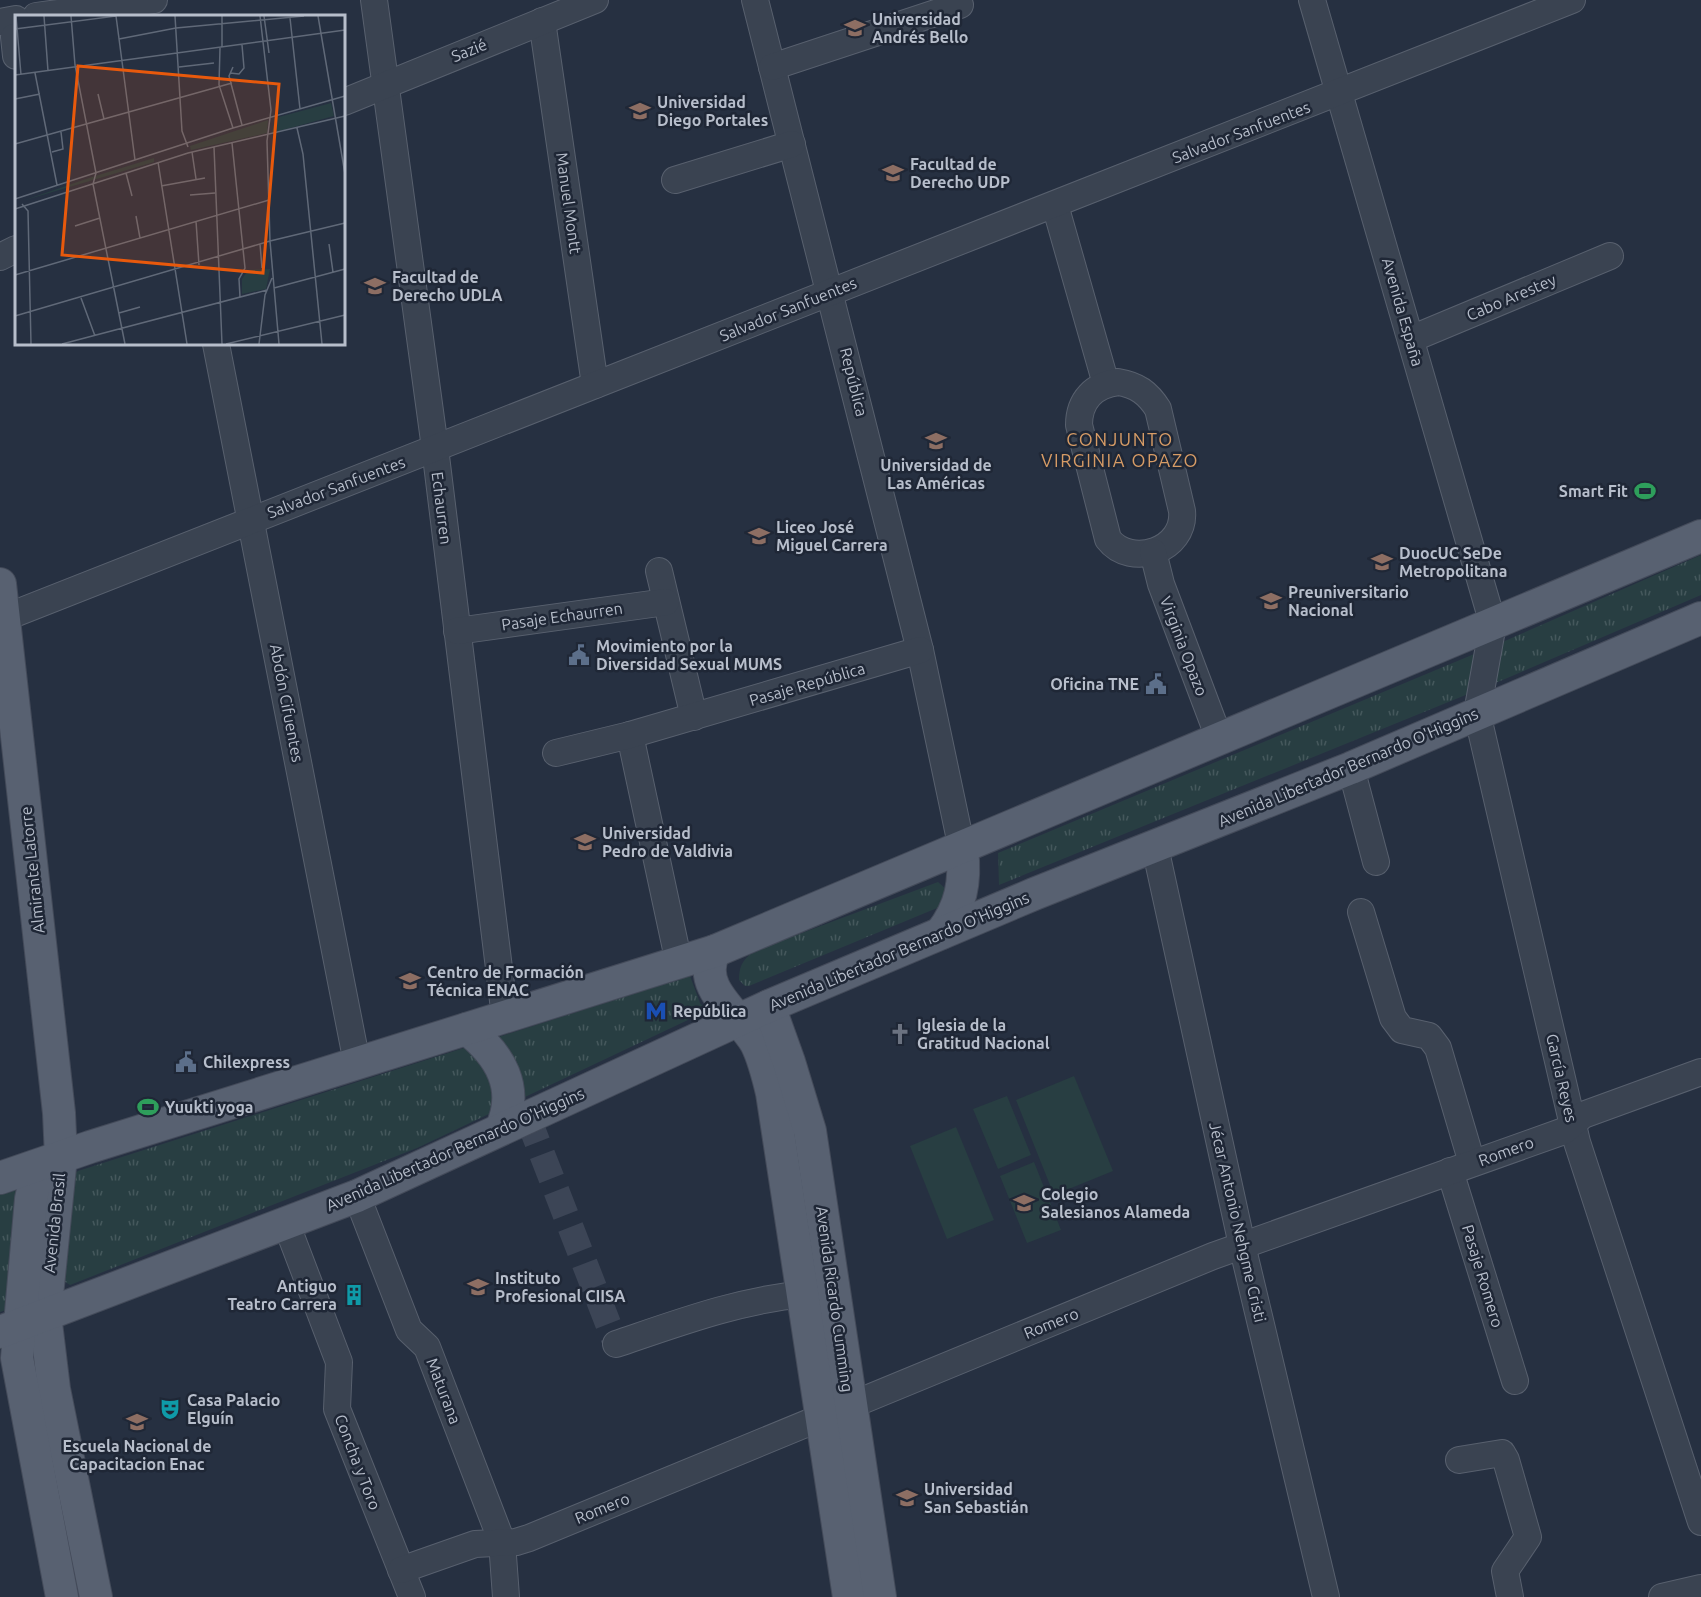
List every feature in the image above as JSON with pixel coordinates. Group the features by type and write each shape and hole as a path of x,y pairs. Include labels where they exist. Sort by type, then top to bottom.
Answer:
{"main road":[{"path":"0,1178 715,951 962,849 1219,738 1701,536"},
{"name":"Almirante Latorre","path":"0,584 58,1101 61,1157"},
{"name":"Avenida Libertador Bernardo O'Higgins","path":"22,1324 357,1196 769,1006 941,933 1351,768 1701,618"},
{"path":"941,933 957,908 962,893 962,849"},
{"name":"Avenida Ricardo Cumming","path":"715,951 709,966 710,979 756,1044 768,1076 850,1406 880,1597"},
{"name":"Avenida Ricardo Cumming","path":"769,1006 810,1131 820,1292 822,1417 849,1597"},
{"path":"467,1029 491,1050 505,1073 509,1097 501,1129"},
{"name":"Avenida Brasil","path":"61,1157 34,1185 17,1358 62,1597"},
{"name":"Avenida Brasil","path":"22,1324 52,1380 96,1597"}],"street":[{"path":"43,15 154,0"},
{"path":"155,15 162,0"},
{"name":"Echaurren","path":"374,0 435,448 505,1017"},
{"name":"Sazié","path":"345,102 384,83 595,0"},
{"name":"República","path":"755,0 920,650 962,849"},
{"name":"Avenida España","path":"1311,0 1493,624"},
{"name":"Salvador Sanfuentes","path":"4,618 1572,0"},
{"path":"772,67 960,5"},
{"name":"Manuel Montt","path":"542,21 595,385"},
{"path":"675,180 792,144"},
{"path":"1055,205 1106,384"},
{"path":"0,257 15,250"},
{"name":"Cabo Arestey","path":"1411,339 1610,256"},
{"name":"Abdón Cifuentes","path":"216,345 357,1064"},
{"path":"1118,382 1137,387 1158,409 1183,518 1172,541 1153,552 1134,553 1117,548 1108,539 1104,530 1082,440 1078,413 1091,393 1106,384 1118,382"},
{"name":"Virginia Opazo","path":"1153,552 1161,584 1219,738"},
{"path":"659,571 694,717"},
{"name":"Pasaje Echaurren","path":"457,631 666,602"},
{"name":"García Reyes","path":"1493,624 1477,713 1572,1124 1663,1443 1701,1522"},
{"name":"Pasaje República","path":"556,753 694,717 920,650"},
{"path":"630,735 679,963"},
{"path":"1351,768 1376,862"},
{"name":"Jécar Antonio Nehgme Cristi","path":"1155,847 1242,1245 1326,1597"},
{"name":"Pasaje Romero","path":"1360,912 1394,1018 1402,1030 1429,1036 1438,1048 1461,1167 1515,1381"},
{"name":"Romero","path":"400,1570 475,1544 530,1538 1242,1245 1564,1131 1583,1115 1701,1072"},
{"name":"Maturana","path":"357,1196 409,1330 427,1347 502,1542 506,1597"},
{"name":"Concha y Toro","path":"286,1222 339,1362 337,1409 412,1597"},
{"path":"616,1344 702,1314 776,1297 820,1292"},
{"path":"1459,1460 1494,1452 1502,1453 1506,1460 1528,1537 1525,1545 1509,1563 1505,1572 1510,1597"},
{"path":"1662,1597 1701,1588"}],"green space":[{"path":"1701,555 1701,595 1505,679 999,885 998,853 1491,647"},
{"path":"938,882 947,890 942,906 749,986 745,986 739,980 740,969 744,961 759,949"},
{"path":"690,976 700,1003 707,1011 417,1148 70,1285 59,1278 69,1178 78,1171"},
{"path":"1074,1076 1113,1171 1054,1195 1016,1100"},
{"path":"1007,1096 1031,1155 998,1169 973,1109"},
{"path":"956,1127 994,1220 947,1239 910,1146"},
{"path":"1034,1162 1061,1230 1027,1243 1000,1176"},
{"path":"18,1182 12,1308 0,1312 0,1188"}],"tunnel":[{"path":"528,1118 616,1344"}],"place":[{"name":"Universidad Andrés Bello","path":"855,28"},
{"name":"Universidad Diego Portales","path":"640,111"},
{"name":"Facultad de Derecho UDP","path":"893,173"},
{"name":"Facultad de Derecho UDLA","path":"375,286"},
{"name":"Universidad de Las Américas","path":"936,441"},
{"name":"Smart Fit","path":"1645,491"},
{"name":"Liceo José Miguel Carrera","path":"759,536"},
{"name":"DuocUC SeDe Metropolitana","path":"1382,562"},
{"name":"Preuniversitario Nacional","path":"1271,601"},
{"name":"Movimiento por la Diversidad Sexual MUMS","path":"579,655"},
{"name":"Oficina TNE","path":"1156,684"},
{"name":"Universidad Pedro de Valdivia","path":"585,842"},
{"name":"Centro de Formación Técnica ENAC","path":"410,981"},
{"name":"República","path":"656,1011"},
{"name":"Iglesia de la Gratitud Nacional","path":"900,1034"},
{"name":"Chilexpress","path":"186,1062"},
{"name":"Yuukti yoga","path":"148,1107"},
{"name":"Colegio Salesianos Alameda","path":"1024,1203"},
{"name":"Instituto Profesional CIISA","path":"478,1287"},
{"name":"Antiguo Teatro Carrera","path":"354,1295"},
{"name":"Casa Palacio Elguín","path":"170,1409"},
{"name":"Escuela Nacional de Capacitacion Enac","path":"137,1422"},
{"name":"Universidad San Sebastián","path":"907,1498"}],"district":[{"name":"CONJUNTO VIRGINIA OPAZO","path":"1120,449"}]}
